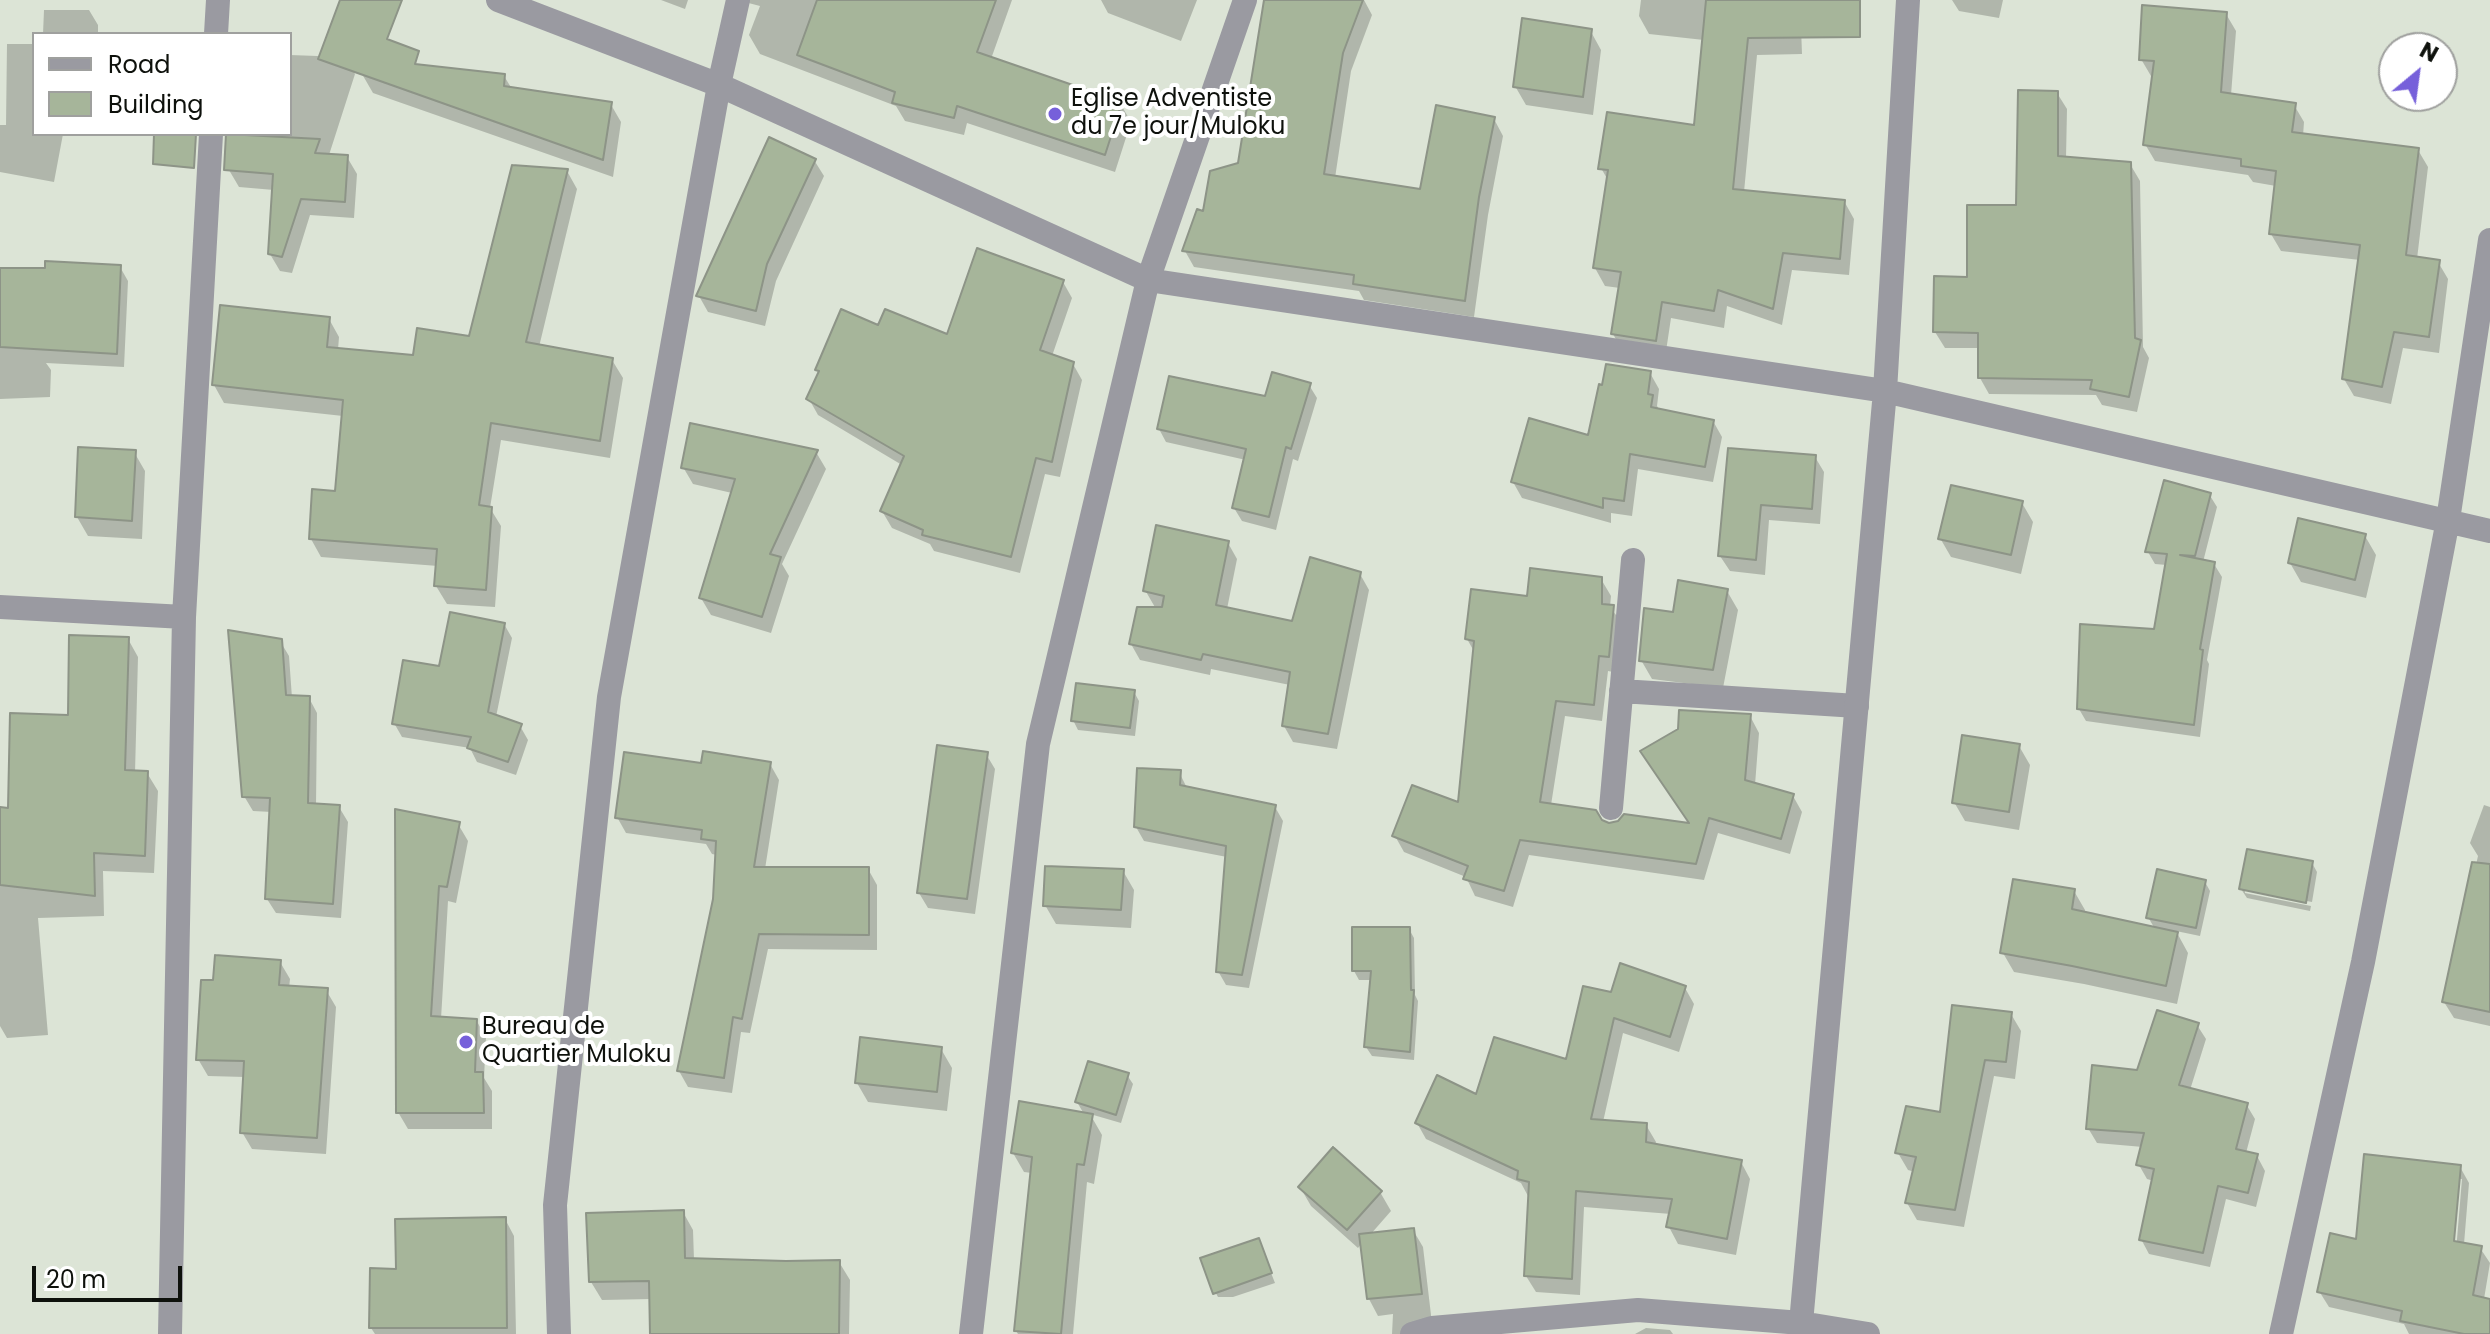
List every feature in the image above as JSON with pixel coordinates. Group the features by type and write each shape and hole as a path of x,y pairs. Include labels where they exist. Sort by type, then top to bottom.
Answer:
{"street":[{"path":"216,32 218,0"},
{"path":"498,0 719,85 1148,280 1885,391 2490,531"},
{"path":"559,1334 555,1205 609,697 719,85 738,0"},
{"path":"971,1334 1038,744 1148,280 1245,0"},
{"path":"1801,1328 1885,391 1908,0"},
{"path":"170,1334 184,617 211,136"},
{"path":"2281,1334 2363,962 2448,520 2490,240"},
{"path":"1611,808 1633,560"},
{"path":"0,607 184,617"},
{"path":"1621,691 1857,706"},
{"path":"1412,1334 1432,1328 1638,1310 1868,1334"}],"building":[{"path":"340,0 402,0 387,39 419,51 415,64 505,74 504,86 612,102 603,160 318,59"},
{"path":"817,0 996,0 977,52 1122,102 1105,155 957,106 954,118 892,103 895,92 797,55"},
{"path":"1264,0 1363,0 1343,53 1324,174 1420,189 1436,105 1495,117 1479,197 1465,301 1353,284 1354,275 1182,251 1197,209 1203,211 1210,171 1238,163"},
{"path":"1706,0 1860,0 1860,37 1748,38 1733,189 1845,200 1840,259 1783,253 1773,309 1718,290 1714,311 1662,302 1656,341 1611,334 1621,272 1593,268 1608,170 1598,169 1607,112 1694,125"},
{"path":"2142,5 2227,12 2221,92 2296,103 2292,132 2419,148 2406,255 2440,260 2429,337 2394,332 2382,387 2342,379 2360,245 2269,234 2276,171 2241,166 2241,159 2143,145 2154,61 2139,60"},
{"path":"1522,18 1592,29 1583,97 1513,87"},
{"path":"2018,90 2058,91 2058,156 2131,162 2135,338 2141,340 2129,397 2090,389 2092,380 1978,378 1978,333 1933,332 1934,276 1967,277 1967,205 2016,205"},
{"path":"154,136 196,136 194,168 153,164"},
{"path":"226,136 320,139 315,153 348,155 345,202 301,199 282,257 268,254 273,174 224,170"},
{"path":"769,137 816,159 767,264 756,311 696,296"},
{"path":"512,165 568,169 526,342 613,358 600,441 491,423 479,505 492,507 486,590 434,586 437,549 309,539 312,489 335,491 343,400 212,385 220,305 330,317 327,347 413,355 417,328 469,336"},
{"path":"977,248 1064,280 1040,350 1074,362 1052,462 1036,458 1011,557 922,535 923,530 880,511 904,456 806,399 841,309 878,325 885,309 947,334"},
{"path":"45,261 121,265 117,354 0,347 0,268 45,268"},
{"path":"1606,364 1651,371 1648,394 1653,395 1651,407 1714,420 1705,467 1630,454 1624,501 1603,498 1603,508 1511,482 1529,418 1588,435"},
{"path":"1272,372 1311,383 1291,449 1286,447 1269,517 1232,508 1246,449 1157,429 1169,376 1265,396"},
{"path":"690,423 818,450 770,554 781,557 762,617 699,598 735,479 681,468"},
{"path":"78,447 136,450 132,521 75,517"},
{"path":"1728,448 1816,455 1812,509 1761,505 1756,560 1718,556"},
{"path":"2164,480 2211,493 2195,556 2180,555 2215,562 2200,649 2203,650 2194,725 2077,709 2080,624 2154,629 2167,554 2145,552"},
{"path":"1951,485 2023,501 2011,555 1938,539"},
{"path":"2298,518 2366,534 2355,580 2288,563"},
{"path":"1156,525 1229,541 1216,605 1292,621 1310,557 1361,572 1328,734 1282,726 1290,672 1203,654 1201,660 1129,644 1137,607 1162,607 1164,596 1143,591"},
{"path":"1530,568 1602,577 1602,604 1614,605 1609,657 1599,656 1594,705 1556,701 1540,802 1596,810 1602,820 1609,823 1618,821 1624,814 1689,823 1640,751 1678,729 1679,710 1751,714 1745,780 1794,794 1781,839 1709,818 1696,864 1520,840 1504,891 1463,879 1468,866 1392,836 1412,785 1458,802 1474,641 1465,639 1471,589 1527,596"},
{"path":"1678,580 1728,589 1713,670 1639,661 1644,608 1673,612"},
{"path":"450,612 505,623 488,712 522,724 508,762 467,748 471,737 392,724 403,660 439,666"},
{"path":"228,630 282,639 286,695 310,696 308,803 340,805 333,904 265,899 270,798 242,797"},
{"path":"69,635 129,637 125,770 148,771 145,856 94,853 95,896 0,885 0,807 8,808 10,713 68,715"},
{"path":"1076,683 1135,690 1130,728 1071,721"},
{"path":"1962,735 2020,744 2009,812 1952,803"},
{"path":"937,745 988,752 967,899 917,893"},
{"path":"703,751 771,762 754,867 869,867 869,935 759,934 742,1019 733,1017 724,1078 677,1071 713,899 716,841 701,839 702,830 615,818 624,752 701,763"},
{"path":"1137,768 1181,770 1180,785 1276,805 1242,975 1216,972 1226,846 1134,827"},
{"path":"395,809 460,822 447,887 439,886 431,1016 477,1019 475,1072 483,1072 484,1113 396,1113"},
{"path":"2247,849 2313,861 2306,903 2239,889"},
{"path":"2472,862 2490,864 2490,1012 2442,1002"},
{"path":"1045,866 1124,869 1121,910 1043,906"},
{"path":"2157,869 2206,880 2196,928 2146,918"},
{"path":"2013,879 2075,889 2072,909 2178,932 2166,986 2000,953"},
{"path":"1352,927 1410,927 1411,990 1414,990 1410,1052 1364,1047 1371,971 1352,971"},
{"path":"215,955 281,960 279,985 328,988 317,1138 240,1133 244,1061 196,1060 201,980 213,980"},
{"path":"1620,963 1686,986 1670,1037 1614,1018 1591,1119 1647,1123 1646,1142 1742,1160 1727,1239 1666,1227 1672,1199 1576,1191 1572,1279 1524,1276 1529,1182 1517,1179 1518,1171 1415,1123 1437,1075 1476,1094 1494,1037 1566,1059 1583,986 1611,992"},
{"path":"1952,1005 2012,1012 2006,1062 1985,1060 1955,1210 1905,1203 1916,1157 1895,1153 1906,1106 1940,1112"},
{"path":"2157,1010 2199,1023 2179,1085 2248,1103 2236,1149 2258,1154 2248,1193 2218,1186 2203,1253 2139,1240 2154,1169 2136,1165 2144,1133 2086,1129 2092,1065 2137,1070"},
{"path":"860,1037 942,1047 937,1092 855,1083"},
{"path":"1088,1061 1129,1073 1116,1115 1075,1102"},
{"path":"1019,1101 1093,1114 1084,1165 1077,1164 1061,1334 1014,1331 1032,1157 1011,1153"},
{"path":"1333,1147 1382,1191 1347,1230 1298,1187"},
{"path":"2364,1154 2461,1165 2454,1241 2482,1246 2473,1295 2490,1299 2490,1334 2464,1334 2400,1321 2402,1311 2317,1292 2330,1233 2356,1239"},
{"path":"684,1210 685,1258 840,1260 839,1334 650,1334 649,1281 589,1282 586,1213"},
{"path":"506,1217 507,1328 369,1328 370,1268 396,1269 395,1219"},
{"path":"1414,1228 1422,1294 1367,1299 1359,1234"},
{"path":"1259,1238 1272,1273 1213,1294 1200,1258"}],"place":[{"name":"Eglise Adventiste du 7e jour/Muloku","path":"1055,114"},
{"name":"Bureau de Quartier Muloku","path":"466,1042"}]}
